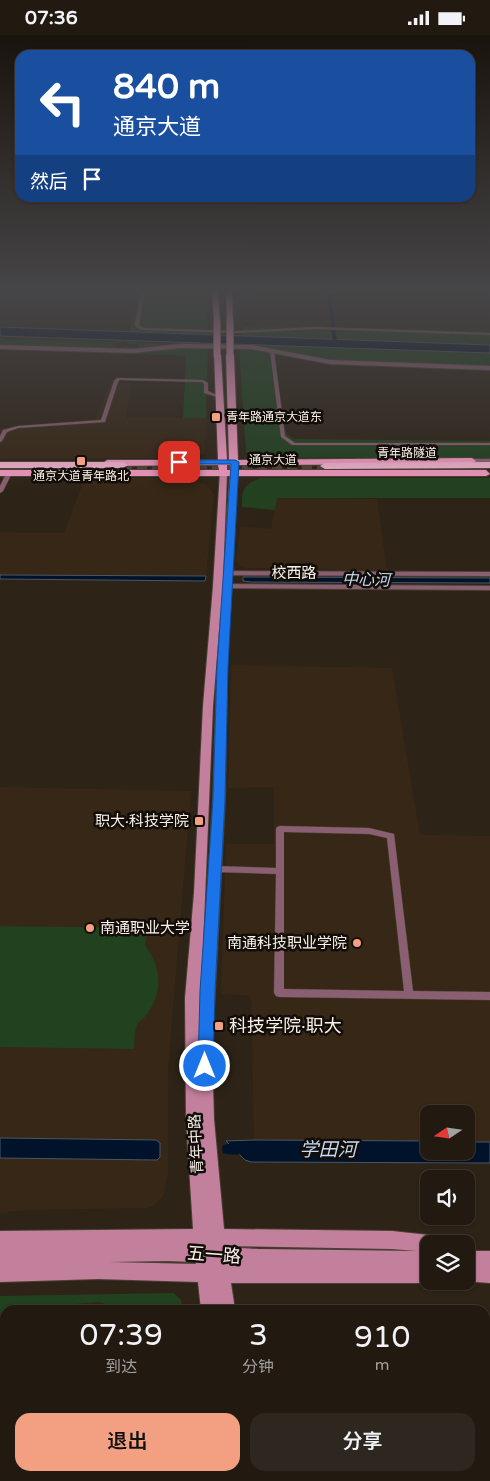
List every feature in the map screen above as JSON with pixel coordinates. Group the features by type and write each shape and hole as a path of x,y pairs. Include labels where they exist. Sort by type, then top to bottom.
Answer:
{"highway":[{"path":"472,461 489,468"},
{"path":"0,464 122,467 3,472"},
{"name":"青年路隧道","path":"325,468 489,468"}],"main road":[{"name":"青年中路","path":"218,356 220,397 229,467"},
{"name":"青年中路","path":"210,1305 212,1273 205,1049 215,869 223,580 229,467 230,356"},
{"name":"通京大道","path":"3,472 180,472 278,462 472,461"},
{"name":"通京大道","path":"0,464 179,462 274,472 489,468"},
{"path":"179,462 186,465 186,468 180,472"},
{"path":"274,472 268,471 266,467 278,462"},
{"name":"青年中路","path":"210,1246 194,1119 192,998 200,893 208,705 223,580"},
{"path":"0,1240 210,1246 392,1239 420,1243"},
{"name":"五一路","path":"0,1255 167,1252 210,1246 420,1258"},
{"path":"475,1258 489,1265"},
{"path":"475,1262 489,1265"},
{"path":"475,1270 489,1265"},
{"name":"五一路","path":"0,1273 98,1270 257,1275 420,1274"},
{"name":"青年中路","path":"212,1273 224,1305"}],"street":[{"path":"273,356 283,437 294,443 490,444"},
{"path":"301,356 330,362 490,368"},
{"path":"0,441 5,431 18,427 103,421 116,381 119,379 203,381 206,383 206,392 220,397"},
{"path":"0,491 3,472"},
{"name":"校西路","path":"223,580 490,574"},
{"name":"校西路","path":"223,580 490,588"},
{"path":"409,995 391,836 369,831 280,829 279,993 409,995 490,996"},
{"path":"215,869 280,871"}],"shaded area":[{"path":"110,383 132,383 126,418 206,418 205,453 191,458 0,459 0,428 94,421"},
{"path":"85,477 193,478 208,486 214,495 206,576 0,575 0,532 64,533"},
{"path":"277,498 377,499 387,570 246,568 240,565 236,562 240,526 271,529"},
{"name":"南通科技职业学院","path":"231,665 392,668 420,835 490,836 490,1142 475,1142 475,1105 420,1105 420,1141 254,1140 251,996 221,994 226,844 274,844 274,787 228,788"},
{"name":"南通职业大学","path":"0,787 191,791 168,1069 168,1173 164,1195 155,1205 148,1208 26,1210 0,1213"},
{"path":"174,1293 181,1300 182,1305 0,1305 0,1296"}],"green space":[{"path":"186,356 208,356 206,418 183,418"},
{"path":"240,356 275,356 284,424 286,433 293,439 490,441 490,459 252,457 246,451"},
{"path":"316,356 490,356 490,366 344,361"},
{"path":"261,478 490,478 490,498 277,498 275,510 242,507 243,491 247,485"},
{"path":"0,926 147,928 145,946 155,962 158,989 152,1006 137,1025 134,1049 0,1047"},
{"path":"174,1293 181,1300 182,1305 110,1305 99,1302 64,1305 0,1305 0,1296"}],"water":[{"path":"0,575 206,576 205,581 0,579"},
{"name":"中心河","path":"243,577 490,578 490,583 251,582 243,581"},
{"path":"0,1138 156,1140 160,1143 160,1157 157,1160 0,1158"},
{"path":"226,1141 420,1141 420,1160 475,1160 475,1142 490,1142 490,1163 251,1162 245,1160"}],"waterway":[{"name":"学田河","path":"227,1149 244,1149"}],"tunnel":[{"path":"122,469 326,470"}],"place":[{"name":"青年路通京大道东","path":"216,417"},
{"name":"通京大道青年路北","path":"81,461"},
{"name":"职大·科技学院","path":"199,821"},
{"name":"南通职业大学","path":"90,928"},
{"name":"南通科技职业学院","path":"357,943"},
{"name":"科技学院·职大","path":"219,1026"}],"route":[{"path":"179,462 235,462 222,667 219,799 205,1066"}]}
